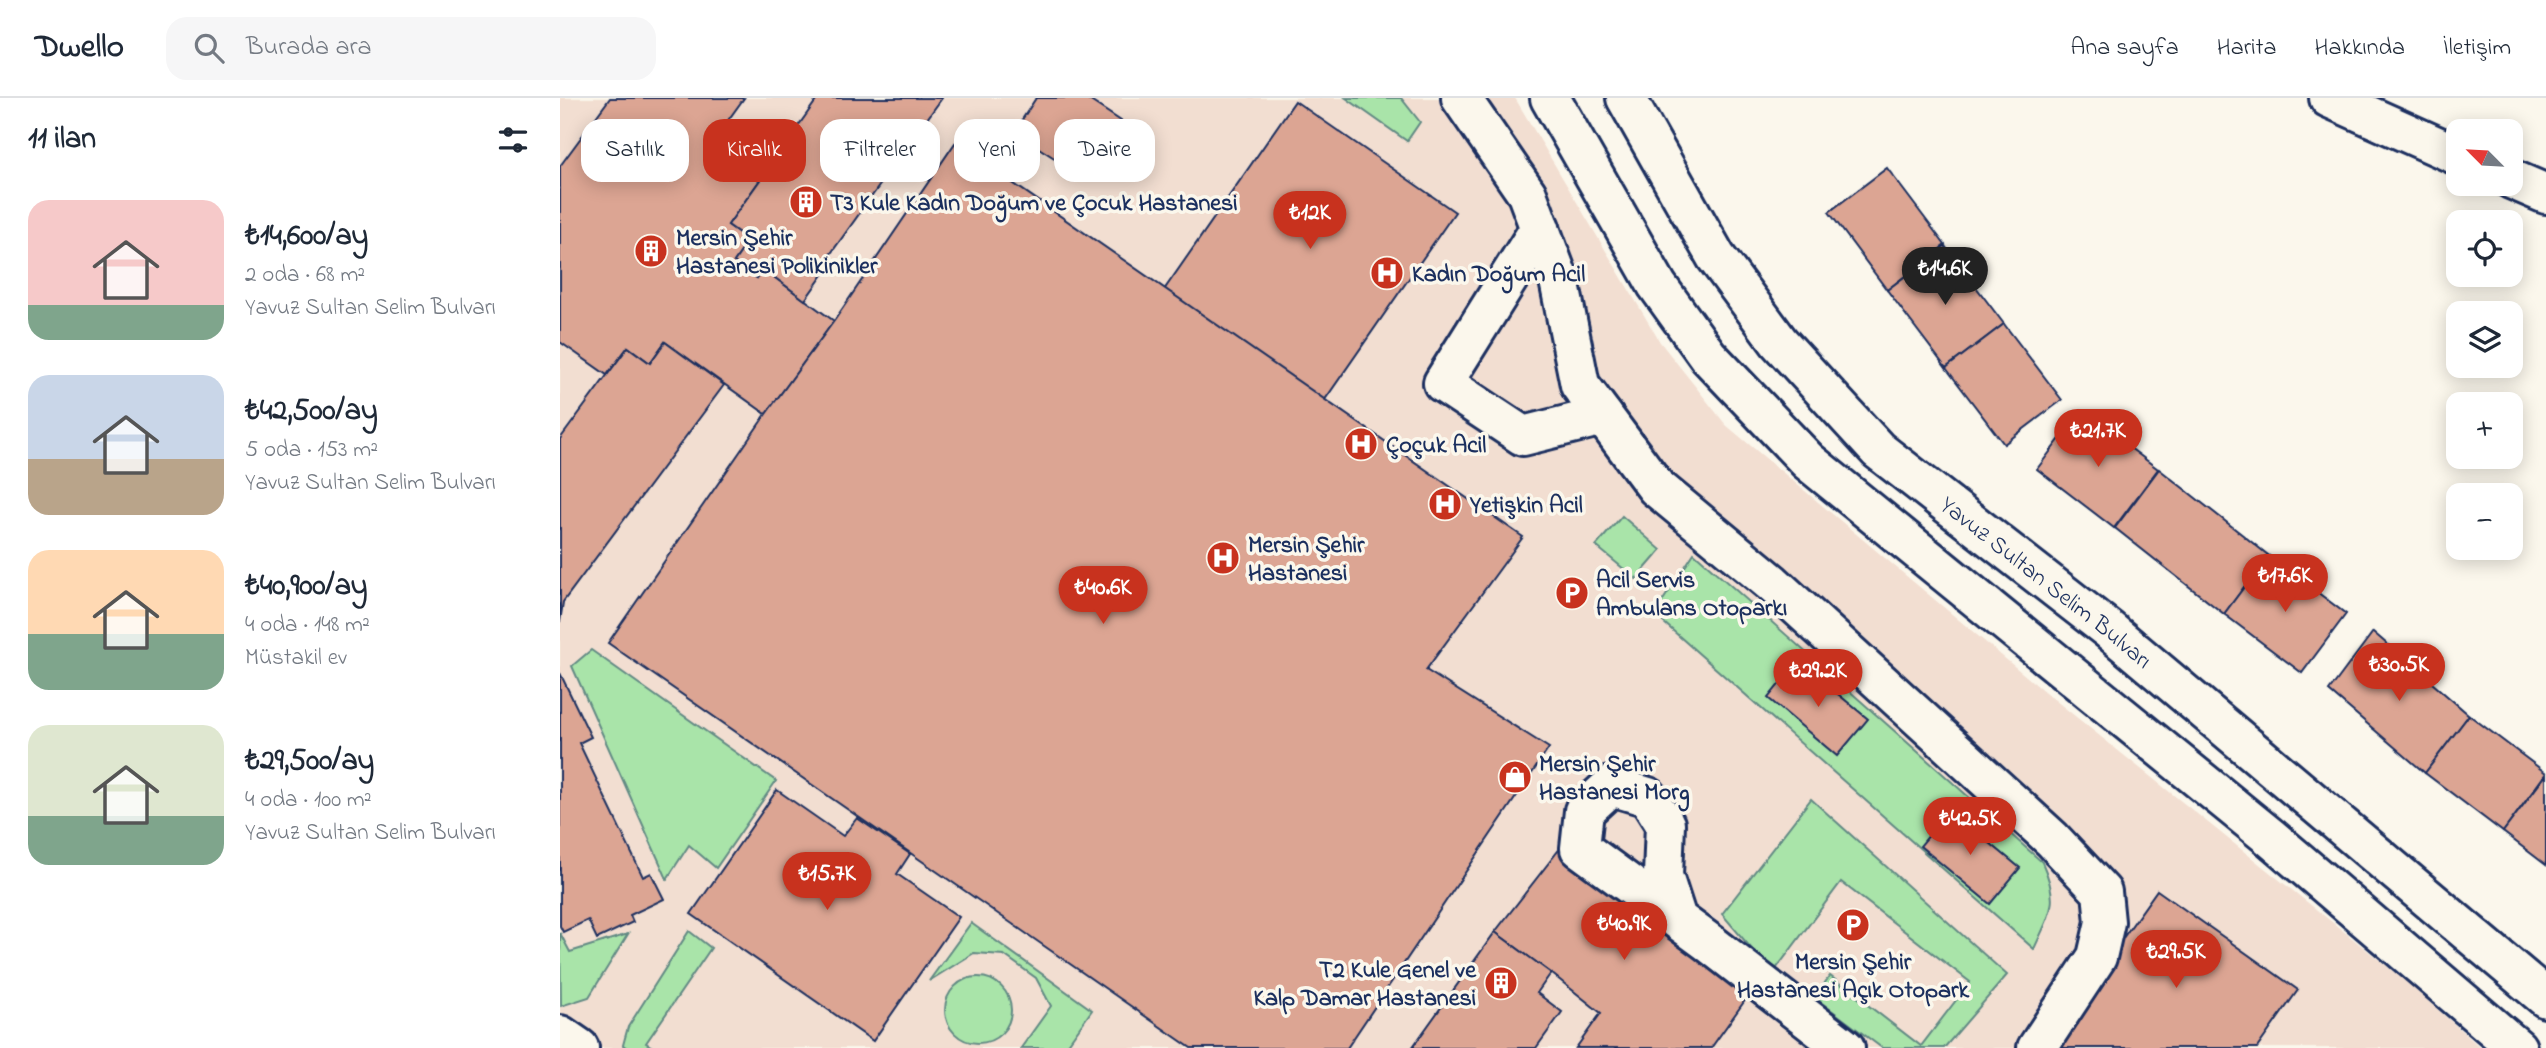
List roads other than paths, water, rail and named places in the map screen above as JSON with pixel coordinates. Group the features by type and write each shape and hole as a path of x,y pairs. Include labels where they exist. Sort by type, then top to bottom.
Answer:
{"street":[{"path":"1461,98 1527,194 1559,280 1580,385 1656,487 1772,583 2053,838 2102,892 2105,922 2097,957 2036,1048"},
{"path":"1550,98 1657,285 1709,356 1808,461 2270,837 2517,1048"},
{"name":"Yavuz Sultan Selim Bulvarı","path":"1626,98 1716,257 1779,342 1878,450 2108,629 2546,998"},
{"path":"2329,98 2446,150"},
{"path":"2524,185 2546,194"},
{"path":"1540,228 1443,383 1523,436 1603,416"},
{"path":"1677,919 1845,1048"},
{"path":"560,1035 579,1048"}],"place":[{"name":"T3 Kule Kadın Doğum ve Çocuk Hastanesi","path":"806,202"},
{"name":"Mersin Şehir Hastanesi Polikinikler","path":"651,251"},
{"name":"Kadın Doğum Acil","path":"1387,273"},
{"name":"Çoçuk Acil","path":"1361,444"},
{"name":"Yetişkin Acil","path":"1445,504"},
{"name":"Mersin Şehir Hastanesi","path":"1223,558"},
{"name":"Acil Servis Ambulans Otoparkı","path":"1572,593"},
{"name":"Mersin Şehir Hastanesi Morg","path":"1515,777"},
{"name":"Mersin Şehir Hastanesi Açık Otopark","path":"1853,925"},
{"name":"T2 Kule Genel ve Kalp Damar Hastanesi","path":"1501,983"}]}
